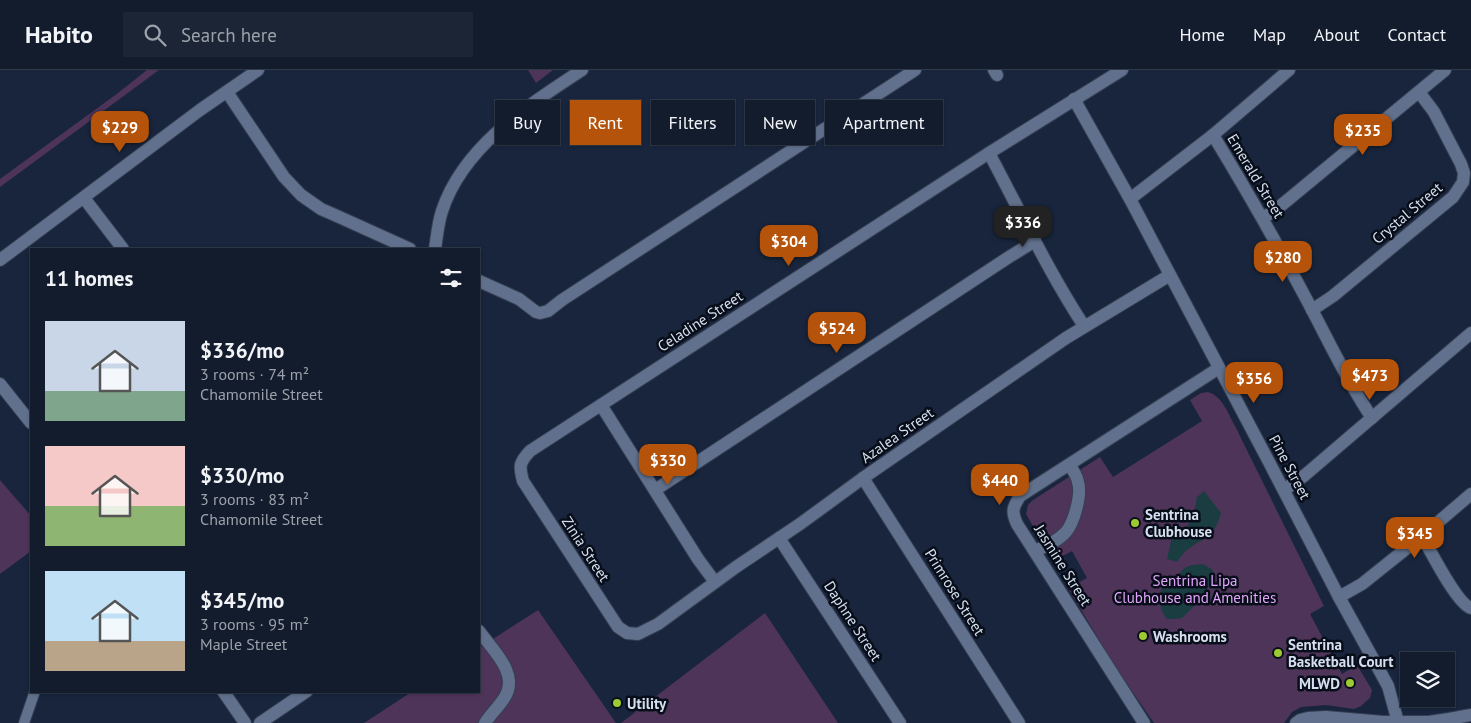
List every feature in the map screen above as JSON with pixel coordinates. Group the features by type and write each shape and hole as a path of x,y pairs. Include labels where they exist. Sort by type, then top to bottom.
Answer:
{"street":[{"path":"0,260 200,110 258,70"},
{"path":"435,248 442,213 447,199 469,160 493,135 537,101 582,70"},
{"path":"480,281 519,299 536,312 548,312 562,300 915,70"},
{"name":"Celadine Street","path":"522,459 530,451 989,153 1122,70"},
{"name":"Emerald Street","path":"1130,199 1213,135 1289,70"},
{"path":"1263,218 1278,208 1445,70"},
{"path":"227,92 284,177 300,195 321,209 408,248"},
{"name":"Crystal Street","path":"1312,310 1333,296 1453,197 1463,182 1464,173 1461,164 1434,112 1419,92"},
{"name":"Pine Street","path":"1074,99 1130,199 1388,686 1398,722"},
{"name":"Emerald Street","path":"1213,135 1263,218 1357,395 1372,418"},
{"path":"989,153 1035,242 1084,326"},
{"path":"84,198 122,248"},
{"path":"654,490 1009,257 1035,242"},
{"name":"Azalea Street","path":"648,630 863,478 1084,326 1170,275"},
{"path":"1284,490 1305,475 1471,333"},
{"name":"Jasmine Street","path":"1144,723 1014,516 1014,506 1020,496 1219,368"},
{"path":"0,384 30,422"},
{"path":"600,406 698,559 715,582"},
{"name":"Zinia Street","path":"522,459 519,468 523,481 618,627 627,633 638,634 648,630"},
{"path":"1035,551 1056,540 1065,533 1071,523 1079,496 1079,489 1078,482 1069,465"},
{"name":"Primrose Street","path":"863,478 1019,723"},
{"path":"1339,596 1362,584 1471,494"},
{"path":"1422,536 1459,598 1467,607 1471,608"},
{"name":"Daphne Street","path":"779,538 900,723"},
{"path":"480,632 503,662 510,677 510,687 505,697 485,723"},
{"path":"224,693 245,723"},
{"path":"260,723 304,693"},
{"path":"1302,720 1326,717 1398,722 1429,722 1471,714"}],"lane":[{"path":"24,723 34,693"}],"green space":[{"path":"147,70 159,70 0,187 0,179"},
{"path":"528,70 553,70 536,83"},
{"name":"Sentrina Lipa Clubhouse and Amenities","path":"1208,392 1221,401 1227,411 1324,606 1310,614 1342,674 1357,665 1372,690 1370,698 1361,706 1354,709 1326,705 1301,707 1292,712 1284,723 1154,723 1114,665 1068,588 1087,578 1072,551 1053,561 1026,514 1028,505 1033,500 1100,457 1113,477 1202,421 1190,400 1201,393"},
{"path":"0,480 30,515 30,552 0,574"},
{"path":"538,610 616,723 364,723 410,693 480,693 480,647"},
{"path":"765,613 838,723 621,723"}],"shaded area":[{"path":"1204,491 1221,513 1215,528 1212,533 1186,551 1177,562 1167,559 1173,533 1186,528 1193,518 1197,497"},
{"path":"1203,564 1213,570 1207,592 1182,618 1167,619 1160,603 1162,585 1175,588 1183,569"}],"place":[{"name":"Sentrina Clubhouse","path":"1135,523"},
{"name":"Washrooms","path":"1143,636"},
{"name":"Sentrina Basketball Court","path":"1278,653"},
{"name":"MLWD","path":"1350,683"},
{"name":"Utility","path":"617,703"}]}
